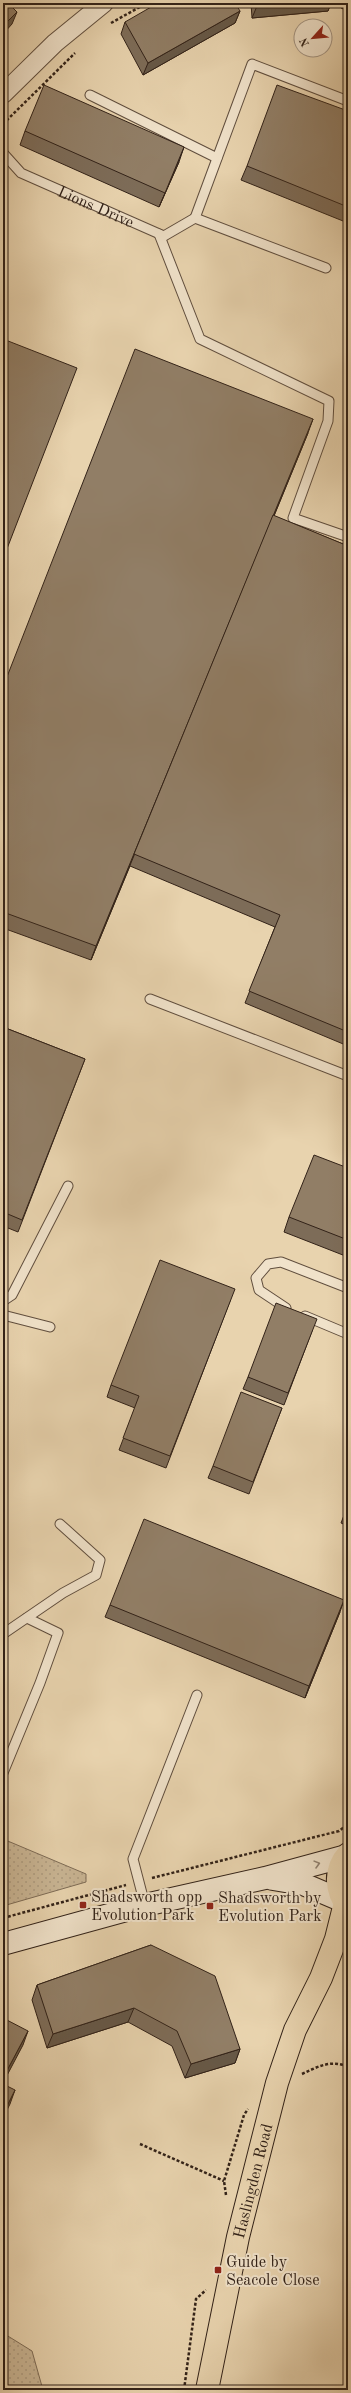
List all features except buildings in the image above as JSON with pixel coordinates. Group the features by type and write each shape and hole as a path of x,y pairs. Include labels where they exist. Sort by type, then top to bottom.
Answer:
{"highway":[{"path":"345,1903 337,1878 340,1866 347,1855"},
{"name":"Haslingden Road","path":"207,2390 238,2237 280,2076 295,2030 322,1978 336,1939 345,1903"},
{"name":"Haslingden Road","path":"322,1978 348,1954"}],"main road":[{"path":"5,1945 145,1904 266,1878 347,1855"},
{"path":"266,1878 303,1884 345,1903"}],"street":[{"path":"3,94 55,43 104,3"}],"lane":[{"path":"160,234 164,236 195,218 252,64 348,101"},
{"path":"90,95 217,158"},
{"name":"Lions Drive","path":"3,153 21,173 160,234"},
{"path":"195,218 326,268"},
{"path":"160,234 200,338 329,401 328,421 293,518 348,537"},
{"path":"150,999 348,1076"},
{"path":"3,1301 12,1295 68,1186"},
{"path":"348,1288 281,1262 268,1264 256,1278 259,1290 280,1305 348,1334"},
{"path":"3,1315 50,1328"},
{"path":"3,1634 63,1593 96,1575 100,1560 60,1524"},
{"path":"3,1773 40,1683 58,1633 27,1618"},
{"path":"145,1904 133,1859 196,1695"}],"path":[{"path":"110,24 147,3"},
{"path":"3,124 80,49"},
{"path":"164,1876 339,1831 348,1824"},
{"path":"3,1918 116,1888"},
{"path":"280,2076 297,2076 324,2064 342,2064 348,2067"},
{"path":"140,2144 224,2181"}],"shaded area":[{"path":"3,1839 86,1874 86,1882 3,1906"},
{"path":"3,2333 32,2351 43,2390 3,2390"}],"place":[{"name":"Shadsworth opp Evolution Park","path":"83,1905"},
{"name":"Shadsworth by Evolution Park","path":"210,1906"},
{"name":"Guide by Seacole Close","path":"218,2270"}]}
